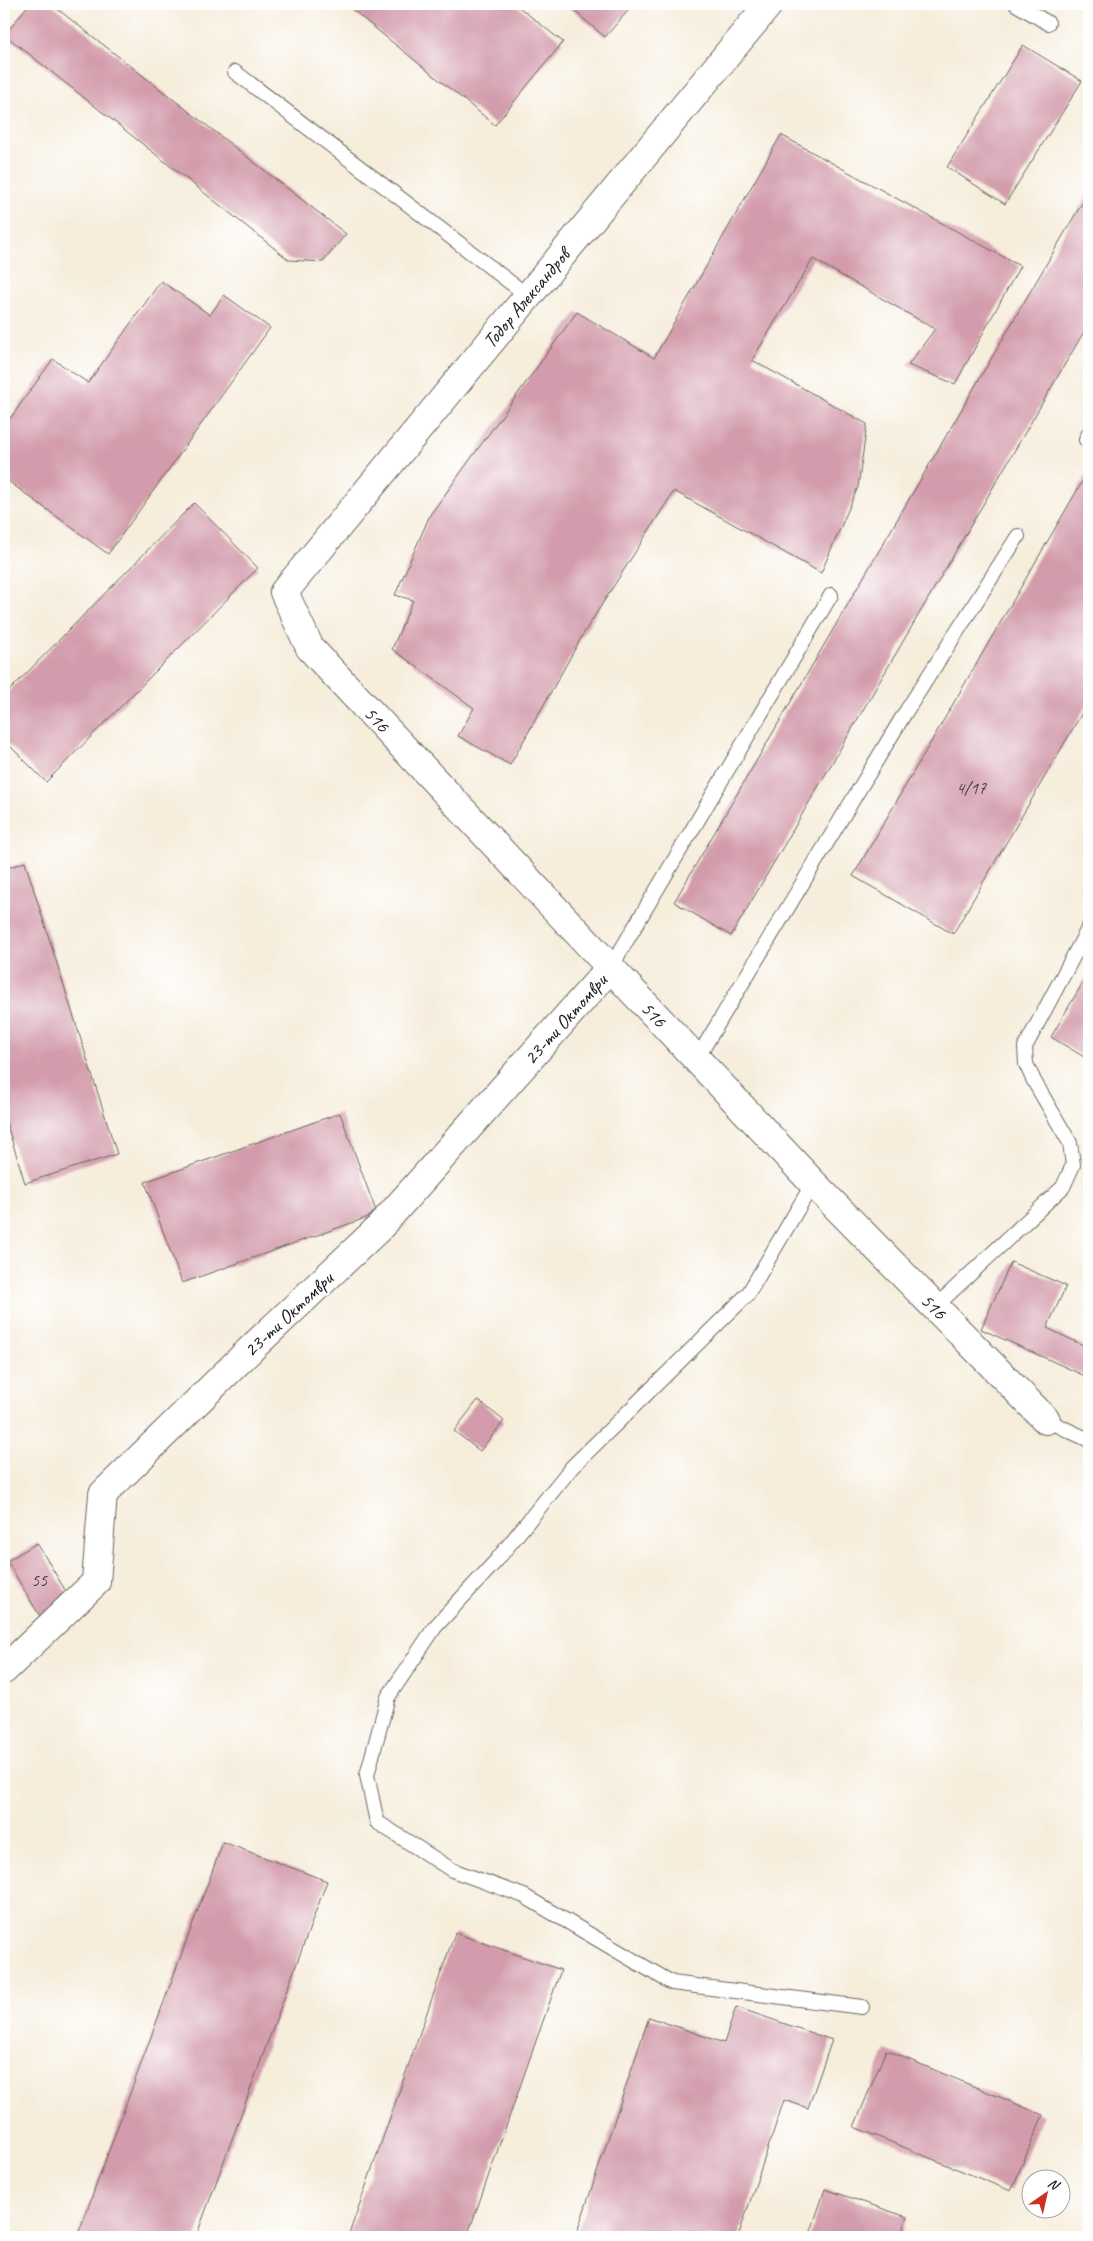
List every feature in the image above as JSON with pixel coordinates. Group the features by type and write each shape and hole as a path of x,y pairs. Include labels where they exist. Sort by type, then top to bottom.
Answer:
{"street":[{"name":"Тодор Александров","path":"284,592 769,4"},
{"name":"516","path":"284,592 310,648 813,1183 1046,1420"},
{"name":"23-ти Октомври","path":"4,1670 96,1582 103,1494 254,1345 379,1228 611,968"}],"lane":[{"path":"1016,4 1048,23"},
{"path":"235,72 528,296"},
{"path":"696,1060 905,713 1018,536"},
{"path":"611,968 831,595"},
{"path":"935,1307 1063,1187 1073,1165 1070,1143 1026,1064 1025,1048 1089,927"},
{"path":"813,1183 748,1294 572,1467 496,1561 435,1627 388,1697 367,1775 377,1822 452,1870 524,1896 672,1983 862,2007"},
{"path":"1046,1420 1089,1440"}],"building":[{"path":"29,4 51,4 346,234 323,262 289,260 5,35"},
{"path":"345,4 515,4 563,42 495,125"},
{"path":"566,4 634,4 605,37"},
{"path":"1023,45 1082,81 1005,204 947,167"},
{"path":"781,135 1020,266 955,384 908,365 935,329 813,259 752,360 867,424 858,487 821,573 674,491 585,631 510,765 458,736 474,708 392,649 413,600 395,595 430,515 577,312 654,358"},
{"path":"1089,191 1089,323 731,936 674,902"},
{"path":"161,281 210,315 224,295 270,328 108,554 4,478 4,427 53,359 88,383"},
{"path":"1089,470 1089,701 953,934 853,876"},
{"path":"194,503 258,568 46,782 4,740 4,696"},
{"path":"25,862 117,1154 25,1183 4,1115 4,869"},
{"path":"1089,972 1089,1060 1051,1037"},
{"path":"340,1113 377,1214 182,1283 145,1182"},
{"path":"1011,1262 1066,1286 1047,1328 1089,1348 1089,1367 1085,1376 981,1329"},
{"path":"478,1400 504,1421 480,1451 454,1431"},
{"path":"37,1543 71,1600 41,1618 7,1561"},
{"path":"223,1842 327,1881 196,2237 77,2237"},
{"path":"455,1933 561,1970 467,2237 348,2237"},
{"path":"736,2007 832,2040 808,2108 784,2100 738,2237 594,2237 577,2232 649,2017 724,2043"},
{"path":"886,2050 1043,2115 1011,2191 854,2127"},
{"path":"825,2189 907,2217 900,2237 809,2237"}]}
